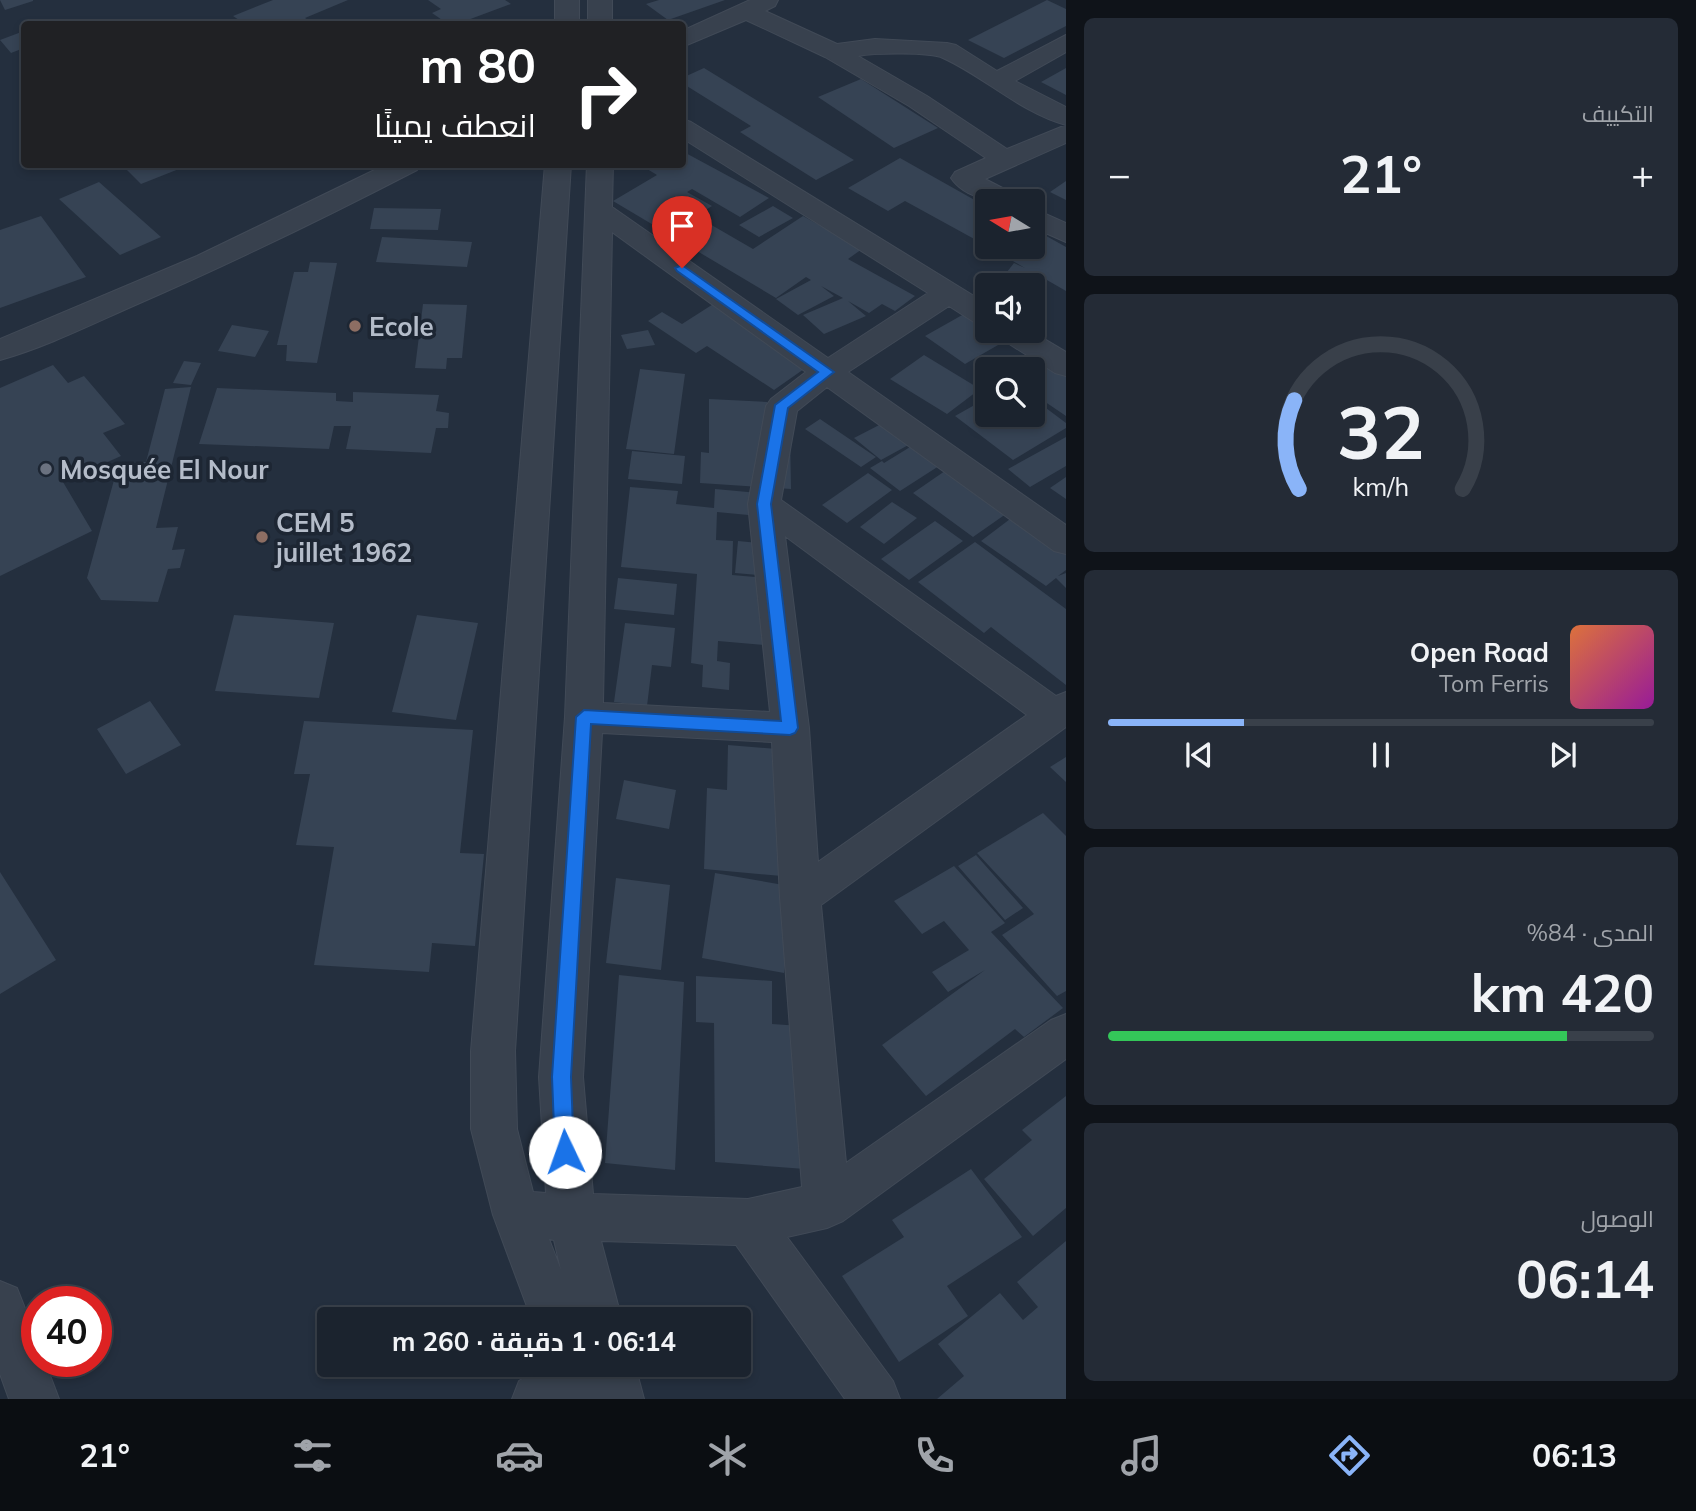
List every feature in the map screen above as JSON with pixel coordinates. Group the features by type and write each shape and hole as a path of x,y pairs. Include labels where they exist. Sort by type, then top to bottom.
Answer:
{"street":[{"path":"567,0 567,21"},
{"path":"600,0 600,21"},
{"path":"686,38 769,0"},
{"path":"746,11 834,52 918,101 1006,160"},
{"path":"997,81 1066,42"},
{"path":"834,52 875,46 947,50 997,81 1066,117"},
{"path":"686,129 975,309"},
{"path":"984,189 964,178 1066,133"},
{"path":"0,329 140,275 360,168"},
{"path":"0,350 233,252 400,168"},
{"path":"552,1307 516,1215 494,1129 493,1051 558,168"},
{"path":"595,1307 572,1218 561,1077 584,717 600,168"},
{"path":"598,209 1066,542"},
{"path":"1045,223 1066,234"},
{"path":"827,1205 800,897 790,728 764,504 782,405 827,372 949,293"},
{"path":"1029,343 1066,366"},
{"path":"764,504 1061,711 800,897"},
{"path":"584,717 790,728"},
{"path":"516,1215 748,1222 827,1205 1066,1034"},
{"path":"748,1222 875,1399"},
{"path":"0,1305 34,1399"},
{"path":"537,1399 586,1377"},
{"path":"593,1377 619,1399"}],"building":[{"path":"0,0 33,0 33,1 5,10"},
{"path":"273,0 348,0 305,18 310,21 240,21 233,16"},
{"path":"428,0 505,0 511,4 465,21 444,21 432,13 441,9"},
{"path":"659,0 725,0 668,20 646,4"},
{"path":"1047,0 1066,9 1066,26 1004,58 968,40"},
{"path":"21,32 21,49 11,53 0,40"},
{"path":"704,68 854,160 816,180 740,132 751,126 686,85 686,76"},
{"path":"1066,68 1066,95 1041,82"},
{"path":"861,79 938,128 894,148 818,97"},
{"path":"686,153 769,198 740,217 692,189 687,192 712,206 696,216 753,249 803,216 862,249 848,259 915,296 895,311 882,304 869,313 848,301 866,316 824,334 803,315 843,298 821,286 834,296 798,315 776,299 811,280 806,277 776,298 613,201 657,175 646,168 686,168"},
{"path":"900,158 975,200 975,239 905,201 888,211 848,188"},
{"path":"125,168 181,168 141,184"},
{"path":"1066,181 1066,200 1050,192"},
{"path":"99,182 161,237 120,255 59,199"},
{"path":"773,206 793,218 759,237 739,225"},
{"path":"374,208 441,209 438,230 370,229"},
{"path":"41,216 86,277 0,308 0,230"},
{"path":"1045,235 1066,247 1066,291 1045,279 1045,273 1006,273 1014,263 1025,268 1010,259 1045,259"},
{"path":"382,237 472,242 467,267 376,262"},
{"path":"310,262 337,263 317,363 286,361 287,345 277,345 294,272 308,272"},
{"path":"718,301 814,362 774,390 707,346 696,353 648,321 662,312 682,324"},
{"path":"423,304 467,305 462,358 447,358 446,369 415,368"},
{"path":"964,314 975,321 975,343 1002,343 965,364 925,336"},
{"path":"232,325 269,331 255,357 218,351"},
{"path":"648,330 655,345 627,349 621,335"},
{"path":"924,355 975,386 975,393 947,414 890,379"},
{"path":"1053,355 1066,363 1066,416 1045,402 1045,360"},
{"path":"184,361 201,363 191,385 173,383"},
{"name":"Mosquée El Nour","path":"53,365 68,383 84,376 125,424 103,433 121,456 63,482 92,531 0,576 0,388"},
{"path":"640,369 685,374 674,454 626,449"},
{"path":"191,387 156,528 178,527 172,550 185,549 180,568 168,569 158,602 101,600 87,578 119,462 146,462 165,389"},
{"path":"217,388 336,393 336,401 353,402 353,392 439,395 436,411 449,413 448,428 436,428 431,453 346,449 351,426 334,426 329,449 199,444"},
{"path":"709,399 767,402 767,432 790,433 791,489 700,483 701,452 709,453"},
{"path":"975,405 975,427 1045,427 1045,407 1066,423 1066,428 1013,460 955,416"},
{"path":"820,419 876,457 861,467 805,429"},
{"path":"885,422 912,443 881,460 854,438"},
{"path":"1066,437 1066,466 1030,487 1008,469"},
{"path":"915,444 942,464 900,491 870,468 882,461 884,463"},
{"path":"632,451 685,456 682,484 628,479"},
{"path":"958,462 1013,509 973,537 913,493"},
{"path":"868,473 892,490 847,523 822,505"},
{"path":"1066,477 1066,499 1050,488"},
{"path":"630,487 678,491 676,504 714,508 715,489 771,494 770,517 717,512 716,540 733,541 732,575 788,580 786,647 718,641 717,661 730,663 729,690 702,687 703,665 691,663 697,574 621,567"},
{"path":"892,502 917,518 884,544 860,527"},
{"path":"1022,510 1066,539 1066,570 1058,576 1066,573 1066,588 1056,578 1046,586 981,541"},
{"path":"935,521 963,541 909,580 881,559"},
{"path":"738,541 781,545 780,577 735,573"},
{"path":"975,542 1066,609 1066,685 991,627 984,633 918,582"},
{"path":"618,578 677,584 674,615 614,609"},
{"path":"234,615 334,623 319,698 215,691"},
{"path":"417,615 478,623 456,720 392,712"},
{"path":"625,623 675,628 671,667 652,665 647,706 614,702"},
{"path":"150,701 181,745 126,774 97,729"},
{"path":"304,721 473,730 460,853 484,854 475,946 432,943 429,972 314,965 334,847 296,845 310,774 294,774"},
{"path":"728,745 777,749 793,877 704,869 707,788 727,790"},
{"path":"1066,757 1066,782 1050,767"},
{"path":"624,780 676,790 669,829 616,819"},
{"path":"1043,813 1066,836 1066,991 1057,996 1002,935 1034,914 977,853"},
{"path":"976,855 1023,908 1005,920 958,866"},
{"path":"954,866 1005,923 991,932 1063,1008 1024,1037 1015,1029 926,1096 882,1045 985,970 948,992 932,972 969,950 944,921 922,934 894,901"},
{"path":"0,872 56,960 0,994"},
{"path":"715,873 795,887 784,973 702,958"},
{"path":"616,878 670,885 661,970 606,963"},
{"path":"619,975 684,982 675,1170 605,1163"},
{"path":"696,976 772,981 772,1024 830,1028 805,1169 715,1162 714,1023 696,1022"},
{"path":"1066,1096 1066,1208 1033,1236 984,1179 1032,1140 1022,1130"},
{"path":"971,1169 1022,1237 947,1286 968,1316 899,1362 842,1276 904,1237 892,1220"},
{"path":"1066,1241 1066,1399 937,1399 964,1376 938,1344 1000,1293 1023,1320 1038,1307 1017,1282"}],"place":[{"name":"Ecole","path":"355,326"},
{"name":"Mosquée El Nour","path":"46,469"},
{"name":"CEM 5 juillet 1962","path":"262,537"}],"route":[{"path":"565,1152 561,1077 584,717 790,728 764,504 782,405 827,372 682,268"}]}
